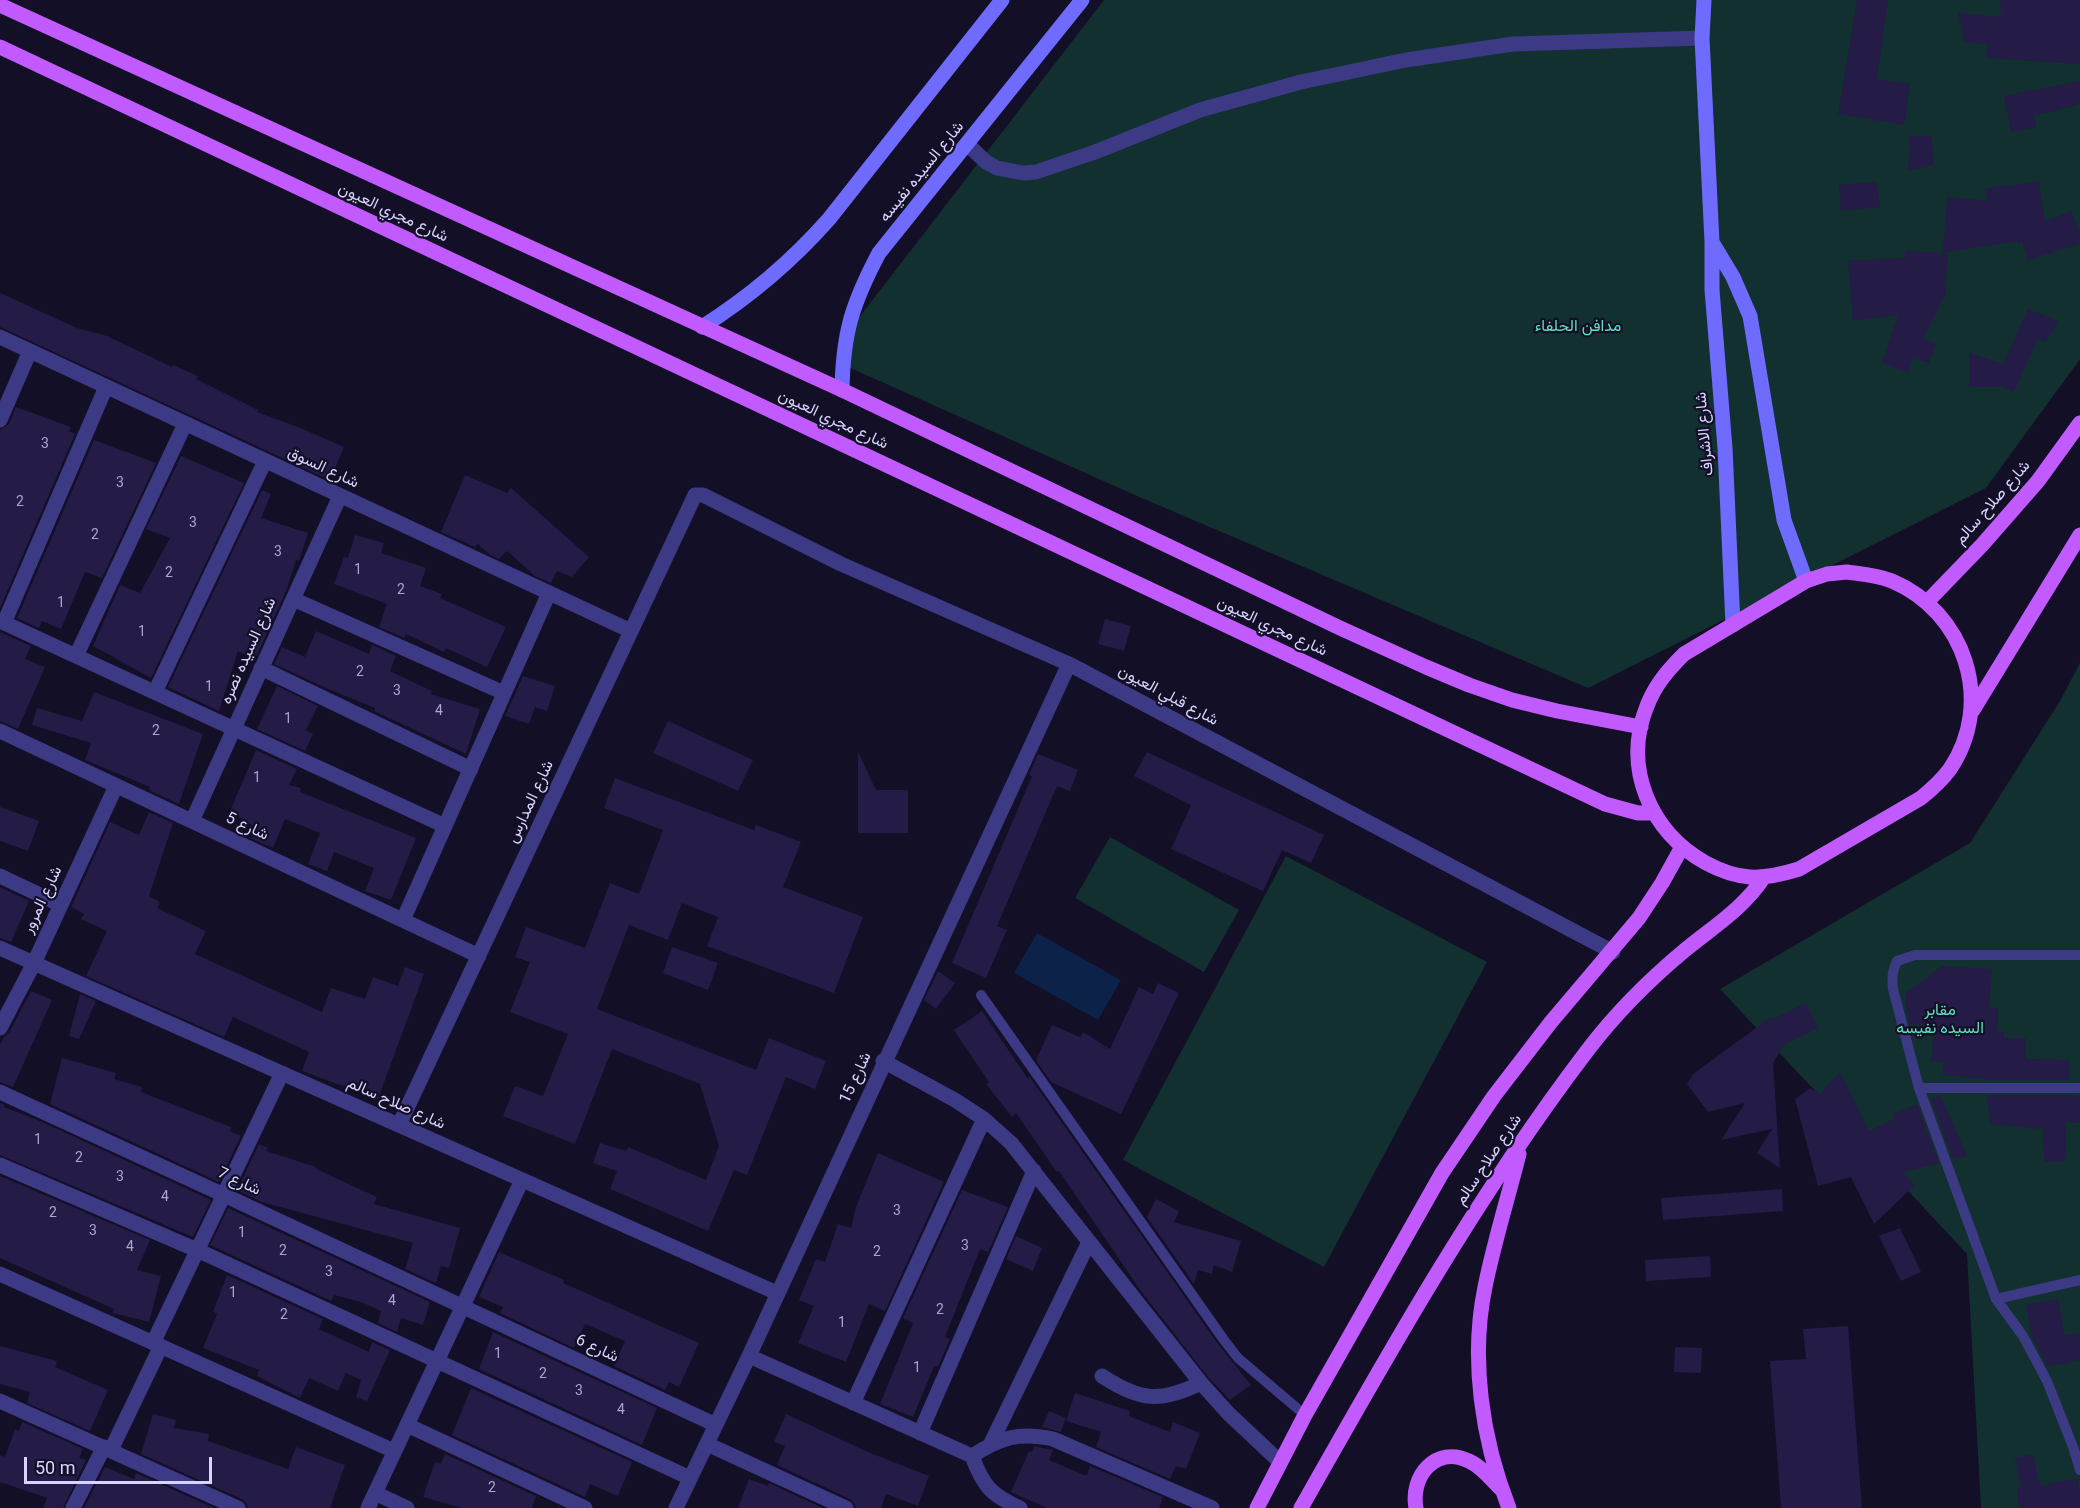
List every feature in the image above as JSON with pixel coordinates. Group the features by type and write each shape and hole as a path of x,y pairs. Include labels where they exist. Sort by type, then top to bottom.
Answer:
{"main road":[{"name":"شارع مجري العيون","path":"0,5 842,390 1340,628 1468,685 1512,700 1557,711 1641,727"},
{"name":"شارع مجري العيون","path":"0,47 1605,804 1630,811 1653,813"},
{"name":"شارع صلاح سالم","path":"1927,602 1982,545 2038,481 2080,423"},
{"path":"1972,713 2080,535"},
{"path":"1837,573 1870,574 1891,580 1927,602 1955,634 1970,672 1972,713 1967,733 1950,770 1937,785 1921,798 1799,869 1782,874 1748,877 1722,870 1695,857 1666,832 1653,813 1645,794 1638,750 1641,727 1646,707 1655,687 1668,669 1684,654 1806,581 1837,573"},
{"name":"شارع صلاح سالم","path":"1257,1508 1279,1461 1442,1173 1494,1096 1551,1022 1639,918 1662,884 1682,848"},
{"name":"شارع صلاح سالم","path":"1301,1508 1437,1272 1523,1140 1588,1049 1633,998 1683,952 1745,902 1764,877"},
{"path":"1509,1508 1501,1489 1486,1430 1480,1390 1479,1339 1484,1288 1523,1140"},
{"path":"1416,1508 1415,1488 1419,1477 1425,1468 1435,1461 1446,1458 1468,1461 1501,1489"}],"street":[{"path":"702,327 758,289 807,244 837,210 1002,0"},
{"name":"شارع السيده نفيسه","path":"842,390 843,354 849,319 862,285 879,254 1082,0"},
{"name":"شارع الاشراف","path":"1704,0 1702,38 1712,242 1712,307 1725,448 1733,625"},
{"path":"967,144 986,162 997,168 1023,173 1036,172 1095,152 1200,110 1301,82 1406,60 1513,44 1702,38"},
{"name":"شارع الاشراف","path":"1712,242 1733,277 1750,316 1784,520 1806,581"},
{"name":"شارع السوق","path":"0,338 631,631"},
{"path":"0,420 30,351"},
{"path":"106,387 2,622 445,826"},
{"path":"76,656 185,423"},
{"path":"155,693 265,461"},
{"name":"شارع المدارس","path":"399,1125 695,495"},
{"name":"شارع قبلي العيون","path":"695,495 703,495 841,564 1069,664 1612,952"},
{"name":"شارع السيده نصره","path":"192,821 340,496"},
{"path":"403,920 549,593"},
{"path":"293,599 504,693"},
{"name":"شارع 15","path":"676,1508 749,1356 883,1061 1069,664"},
{"path":"261,669 471,769"},
{"name":"شارع 5","path":"0,731 478,956"},
{"name":"شارع المرور","path":"0,1028 34,963 116,786"},
{"path":"0,876 61,905"},
{"name":"شارع صلاح سالم","path":"0,948 777,1293"},
{"path":"883,1061 955,1100 984,1119 1011,1143 1201,1383 1228,1413 1279,1461"},
{"path":"73,1508 108,1449 157,1344 197,1250 282,1073"},
{"name":"شارع 7","path":"0,1092 462,1305"},
{"path":"853,1402 984,1119"},
{"path":"0,1165 197,1250 690,1479"},
{"path":"920,1433 1034,1171"},
{"path":"368,1508 522,1180"},
{"path":"991,1443 1089,1242"},
{"path":"0,1274 394,1451"},
{"name":"شارع 6","path":"462,1305 716,1425"},
{"path":"749,1356 972,1456 987,1486 999,1498 1020,1508"},
{"path":"1102,1376 1124,1391 1150,1397 1177,1395 1201,1383"},
{"path":"0,1401 237,1508"},
{"path":"407,1425 585,1508"},
{"path":"972,1456 991,1443 1010,1437 1032,1435 1053,1439 1212,1508"},
{"path":"707,1444 846,1508"},
{"path":"375,1493 406,1508"}],"lane":[{"path":"2080,955 1915,955 1897,961 1893,969 1893,989 1919,1088 1996,1299 2023,1336 2047,1381 2080,1470"},
{"path":"981,995 1224,1340 1238,1358 1305,1414"},
{"path":"1919,1088 2080,1088"},
{"path":"1996,1299 2080,1280"}],"green space":[{"name":"مدافن الحلفاء","path":"1104,0 2080,0 2080,359 1986,488 1588,688 1137,496 837,362 854,324"},
{"name":"مقابر السيده نفيسه","path":"2080,663 2080,1508 1981,1508 1967,1254 1720,989 1970,843 2060,701"},
{"path":"1110,837 1239,910 1204,972 1075,898"},
{"path":"1286,856 1487,962 1324,1267 1123,1160"}],"water":[{"path":"1037,933 1121,980 1098,1020 1014,973"}],"building":[{"path":"1857,0 1888,0 1877,79 1910,84 1904,125 1838,114"},
{"path":"2000,0 2080,0 2080,64 1986,58 1987,44 1964,42 1958,13 2001,17"},
{"path":"2080,81 2080,104 2034,116 2036,127 2011,132 2004,96"},
{"path":"1910,136 1932,136 1933,165 1908,171"},
{"path":"2039,181 2045,222 2071,211 2080,232 2080,244 2028,260 2022,242 2017,241 1943,253 1947,197 1988,201 1985,189"},
{"path":"1877,182 1880,207 1841,211 1839,185"},
{"path":"1905,251 1948,254 1945,295 1923,339 1936,343 1929,363 1913,358 1908,373 1882,363 1898,315 1853,321 1848,261 1905,258"},
{"path":"0,293 77,328 107,336 172,367 173,365 198,376 196,379 258,410 257,412 344,447 330,480 0,327"},
{"path":"2028,309 2058,321 2045,343 2038,338 2014,392 2003,387 1969,387 1969,353 2003,364"},
{"path":"16,407 71,427 69,431 75,434 0,608 0,430 9,424"},
{"path":"94,440 156,463 102,578 85,572 61,629 42,621 39,628 17,618"},
{"path":"181,456 244,483 151,678 93,646 120,585 140,593 170,538 146,529"},
{"path":"465,475 507,493 511,488 589,557 572,577 557,571 551,583 535,576 507,551 499,559 490,555 478,544 475,547 441,532"},
{"path":"262,490 271,494 261,518 308,533 299,561 296,560 287,589 255,659 238,651 219,711 168,687"},
{"path":"355,535 384,543 381,553 426,568 420,586 442,594 440,598 506,627 487,667 446,648 444,652 406,634 404,638 379,627 387,604 334,584 344,557 348,558"},
{"path":"1105,619 1131,626 1124,651 1098,644"},
{"path":"316,631 369,654 372,645 396,656 390,671 432,691 431,694 480,709 466,754 374,711 375,708 274,664 282,647 305,657"},
{"path":"0,632 31,646 25,659 45,667 18,729 0,721"},
{"path":"523,676 555,686 547,711 535,707 529,724 505,716"},
{"path":"277,686 318,706 306,730 313,734 305,751 257,729"},
{"path":"94,692 203,734 179,804 149,790 150,787 85,760 91,743 32,725 37,708 82,721"},
{"path":"668,721 753,760 738,791 653,753"},
{"path":"256,750 297,769 289,785 301,788 300,792 416,838 391,900 365,891 374,868 334,852 327,871 308,864 320,833 285,819 273,848 252,839 257,828 230,811"},
{"path":"858,752 876,790 908,790 908,833 858,833"},
{"path":"1147,752 1324,835 1311,863 1282,850 1263,891 1171,849 1191,805 1134,776"},
{"path":"1038,754 1078,770 1070,791 1057,786 997,926 1007,930 986,978 952,963 1032,776 1029,775"},
{"path":"615,778 754,830 756,825 801,842 783,887 863,917 834,993 707,946 718,917 682,903 668,940 629,925 597,1009 756,1070 769,1038 826,1061 815,1089 786,1077 747,1175 734,1170 708,1231 610,1189 617,1171 593,1163 600,1143 626,1151 628,1147 706,1180 719,1146 700,1084 612,1049 575,1144 503,1116 515,1086 543,1096 568,1034 510,1012 530,962 515,957 526,927 585,948 610,883 639,894 663,830 604,808"},
{"path":"0,807 39,821 28,851 0,841"},
{"path":"149,812 173,823 149,896 160,902 157,908 206,931 195,954 322,1012 331,988 365,999 373,977 398,986 405,967 424,974 378,1099 302,1071 309,1052 233,1017 224,1037 86,976 107,931 81,919 84,914 71,907 110,822 139,835"},
{"path":"0,887 29,901 11,942 0,938"},
{"path":"672,947 718,963 708,990 663,973"},
{"path":"1942,966 1992,969 1989,1009 1998,1008 1998,1031 2004,1031 2004,1038 2026,1038 2026,1059 2069,1060 2069,1080 1985,1080 1943,1075 1944,1062 1931,1061 1934,1025 1910,1024 1905,1005 1906,993"},
{"path":"938,971 955,983 936,1009 924,1000"},
{"path":"1158,983 1179,993 1121,1114 1051,1082 1036,1060 1052,1025 1080,1037 1083,1032 1110,1049 1139,987 1153,994"},
{"path":"31,991 52,1000 13,1087 0,1082 0,1045 9,1033"},
{"path":"80,994 96,1001 79,1039 69,1036"},
{"path":"1806,1003 1818,1028 1785,1044 1773,1063 1780,1168 1757,1153 1772,1129 1721,1140 1745,1103 1708,1112 1687,1084 1693,1074 1771,1017 1773,1019"},
{"path":"982,1011 1218,1344 1251,1385 1230,1400 1208,1377 1141,1291 1059,1171 1057,1172 1016,1113 1012,1117 986,1084 989,1082 954,1030"},
{"path":"62,1058 116,1073 114,1079 142,1087 141,1092 231,1127 230,1131 241,1136 219,1182 50,1104"},
{"path":"1840,1072 1869,1131 1894,1119 1892,1114 1917,1104 1939,1163 1903,1172 1915,1185 1874,1224 1851,1177 1818,1186 1795,1099 1810,1088 1820,1094"},
{"path":"1940,1095 1967,1156 1953,1160 1931,1099"},
{"path":"1987,1095 2080,1097 2080,1123 2065,1122 2066,1161 2044,1162 2043,1129 1990,1124"},
{"path":"0,1103 5,1105 4,1107 40,1121 211,1200 193,1237 0,1155"},
{"path":"259,1144 268,1148 266,1151 316,1167 377,1197 374,1204 460,1228 449,1268 441,1266 436,1283 405,1269 413,1243 262,1202 237,1190"},
{"path":"878,1153 944,1182 885,1311 869,1304 846,1362 798,1343 814,1306 799,1300 816,1259 825,1262 838,1224 851,1228 856,1207"},
{"path":"0,1176 150,1240 137,1270 161,1276 149,1322 113,1313 114,1309 0,1258"},
{"path":"1782,1189 1783,1211 1663,1220 1661,1198"},
{"path":"962,1190 1008,1207 988,1252 980,1249 945,1337 950,1339 938,1367 934,1366 913,1417 880,1404 913,1323 903,1318"},
{"path":"1156,1199 1179,1211 1174,1222 1241,1241 1232,1272 1214,1265 1212,1274 1198,1270 1194,1284 1147,1217"},
{"path":"228,1208 430,1302 423,1325 401,1318 397,1332 378,1323 381,1311 361,1302 334,1295 331,1301 210,1245"},
{"path":"1900,1228 1921,1272 1901,1281 1879,1236"},
{"path":"1016,1236 1042,1248 1033,1271 1006,1259"},
{"path":"499,1252 699,1343 679,1387 669,1382 665,1390 614,1366 625,1341 585,1324 574,1348 500,1313 503,1307 479,1297"},
{"path":"1710,1256 1711,1277 1646,1281 1645,1260"},
{"path":"227,1275 323,1319 319,1329 369,1352 372,1342 390,1350 367,1401 356,1397 361,1380 346,1373 338,1391 309,1378 300,1398 257,1376 259,1370 203,1348 217,1314 213,1312"},
{"path":"2058,1299 2065,1335 2080,1333 2080,1360 2047,1366 2032,1336 2026,1305"},
{"path":"1848,1326 1862,1508 1781,1508 1770,1361 1806,1359 1803,1329"},
{"path":"493,1332 657,1408 642,1445 479,1369"},
{"path":"0,1346 57,1361 55,1367 108,1390 90,1431 27,1403 30,1392 0,1384"},
{"path":"1675,1347 1702,1348 1701,1373 1674,1372"},
{"path":"471,1388 632,1462 618,1496 590,1484 585,1497 452,1435"},
{"path":"1075,1393 1130,1411 1129,1416 1170,1432 1173,1422 1200,1433 1186,1469 1176,1466 1170,1479 1096,1447 1101,1432 1066,1421"},
{"path":"1049,1411 1066,1418 1061,1432 1042,1427"},
{"path":"153,1414 176,1420 174,1428 209,1434 208,1441 288,1469 296,1447 345,1465 330,1508 248,1508 242,1499 141,1454"},
{"path":"786,1414 868,1452 929,1476 918,1506 886,1494 881,1508 856,1508 850,1499 777,1465 785,1446 774,1442"},
{"path":"22,1422 83,1449 79,1458 86,1460 63,1508 43,1508 47,1498 0,1482 0,1455 5,1457 15,1429 19,1431"},
{"path":"1034,1446 1053,1450 1049,1460 1084,1475 1087,1475 1090,1466 1163,1497 1159,1508 1047,1508 1011,1492 1029,1451 1032,1452"},
{"path":"445,1454 536,1496 532,1508 462,1508 423,1497 435,1462 441,1464"},
{"path":"2033,1454 2040,1486 2077,1478 2080,1508 2019,1508 2017,1487 2021,1487 2015,1458"},
{"path":"105,1467 134,1479 136,1473 214,1508 84,1508"},
{"path":"749,1479 768,1486 769,1483 823,1508 738,1508"}]}
